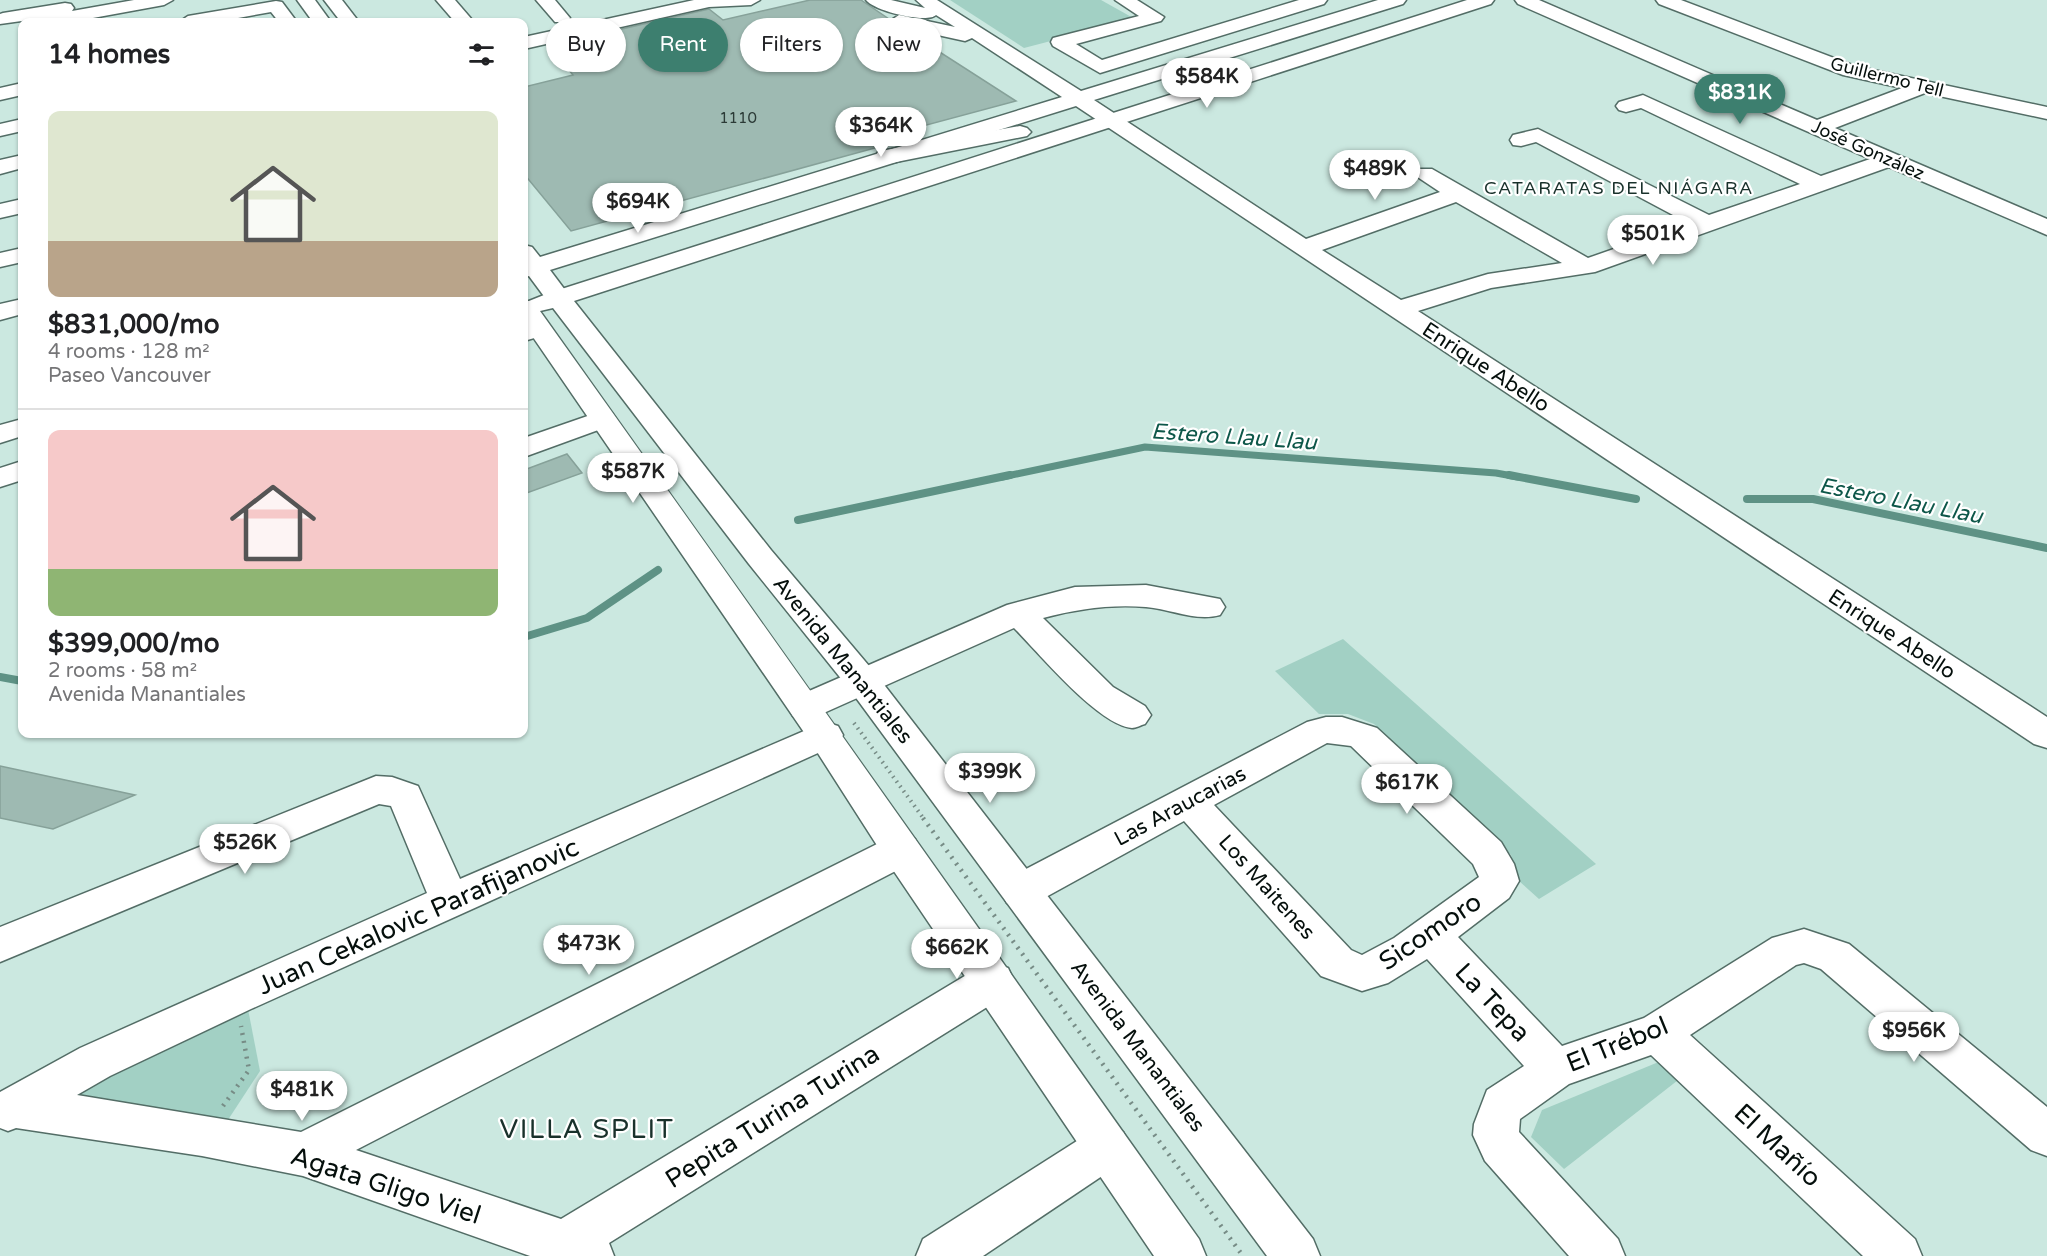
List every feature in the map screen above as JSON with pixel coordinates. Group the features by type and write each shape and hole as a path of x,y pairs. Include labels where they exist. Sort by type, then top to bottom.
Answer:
{"street":[{"path":"32,18 108,0"},
{"path":"120,18 139,17 164,0"},
{"path":"306,0 319,18"},
{"path":"333,0 347,18"},
{"path":"445,0 461,18"},
{"path":"544,0 561,18 628,4"},
{"path":"528,42 709,2 751,0"},
{"path":"875,0 912,12 948,16"},
{"name":"Enrique Abello","path":"925,0 1078,98 1102,116 2047,735"},
{"path":"1124,0 1193,38"},
{"path":"1060,42 1100,67 1193,38 1277,2 1318,0"},
{"path":"538,274 1034,131 1102,116 1356,20 1381,3 1397,0"},
{"path":"538,274 886,157 1078,98 1356,20 1443,0"},
{"path":"538,274 1102,116 1485,0"},
{"name":"José González","path":"1526,0 2047,228"},
{"name":"Guillermo Tell","path":"1665,0 1842,69 2047,113"},
{"path":"210,18 276,6 285,18"},
{"path":"1012,56 1155,17"},
{"path":"2,25 18,21"},
{"path":"528,24 546,21"},
{"path":"967,28 906,23 985,39"},
{"path":"2,25 18,26"},
{"path":"0,94 18,79"},
{"path":"1816,128 1923,87"},
{"path":"1643,101 1810,187 1626,106 1643,101"},
{"path":"0,130 18,126"},
{"path":"886,157 929,151 988,136 1034,131"},
{"path":"1538,135 1699,227 1521,140 1538,135"},
{"path":"1398,309 1488,281 1586,267 1888,160"},
{"path":"0,167 18,163"},
{"path":"1424,174 1586,267"},
{"path":"1304,248 1459,193"},
{"path":"0,211 18,207"},
{"path":"0,260 18,256"},
{"path":"528,306 538,274"},
{"name":"Avenida Manantiales","path":"538,274 753,548 832,705 901,850 1182,1256"},
{"path":"0,312 18,308"},
{"name":"Avenida Manantiales","path":"528,316 602,418 832,705 1021,891 1296,1256"},
{"path":"528,446 602,418"},
{"path":"0,434 18,428"},
{"path":"0,459 18,453"},
{"path":"0,477 18,471"},
{"name":"Juan Cekalovic Parafijanovic","path":"8,1110 95,1062 236,996 451,902 832,705 1019,613 1074,598 1146,596 1209,607"},
{"path":"1019,613 1101,696 1133,716"},
{"name":"Las Araucarias","path":"1021,891 1320,731 1342,729 1364,737 1487,854 1499,873"},
{"path":"0,945 376,790 392,791 405,796 451,902"},
{"name":"Los Maitenes","path":"1188,801 1336,963 1348,969"},
{"path":"303,1154 901,850"},
{"name":"Sicomoro","path":"1348,969 1363,973 1376,969 1431,935 1495,887 1499,873"},
{"name":"La Tepa","path":"1431,935 1555,1069"},
{"name":"El Trébol","path":"1601,1256 1501,1146 1496,1135 1498,1113 1503,1105 1555,1069 1658,1033 1786,950 1804,946 1835,956 2047,1135"},
{"name":"Pepita Turina Turina","path":"569,1252 993,981"},
{"name":"El Mañío","path":"1658,1033 1898,1256"},
{"name":"Agata Gligo Viel","path":"8,1110 202,1135 303,1154 569,1252"},
{"path":"940,1256 1107,1148"}],"path":[{"path":"832,705 1243,1256"},
{"path":"202,1135 249,1070 236,996"}],"green space":[{"path":"950,0 1101,0 1135,19 1024,48"},
{"path":"1343,639 1596,864 1539,899 1519,881 1511,855 1374,724 1348,714 1319,714 1275,671"},
{"path":"248,1009 260,1071 224,1126 75,1102 77,1084"},
{"path":"1661,1061 1682,1077 1564,1169 1531,1137 1542,1110"}],"building":[{"path":"810,0 861,0 888,18 855,18 855,72 942,72 942,53 1016,101 889,135 897,142 571,231 528,179 528,86 573,75 570,72 626,72 626,28 638,25 638,72 728,72 728,19"},
{"path":"709,9 720,18 670,18"},
{"path":"567,454 582,473 528,493 528,469"},
{"path":"0,766 135,795 53,829 0,818"}],"waterway":[{"name":"Estero Llau Llau","path":"1002,477 1145,447 1496,473 1518,477"},
{"name":"Estero Llau Llau","path":"798,520 1010,475"},
{"name":"Estero Llau Llau","path":"1509,475 1636,499"},
{"name":"Estero Llau Llau","path":"1747,499 1813,499 2047,548"},
{"name":"Estero Llau Llau","path":"528,636 587,618 658,570"},
{"name":"Estero Llau Llau","path":"0,677 18,680"}],"district":[{"name":"CATARATAS DEL NIÁGARA","path":"1619,188"},
{"name":"VILLA SPLIT","path":"587,1129"}]}
